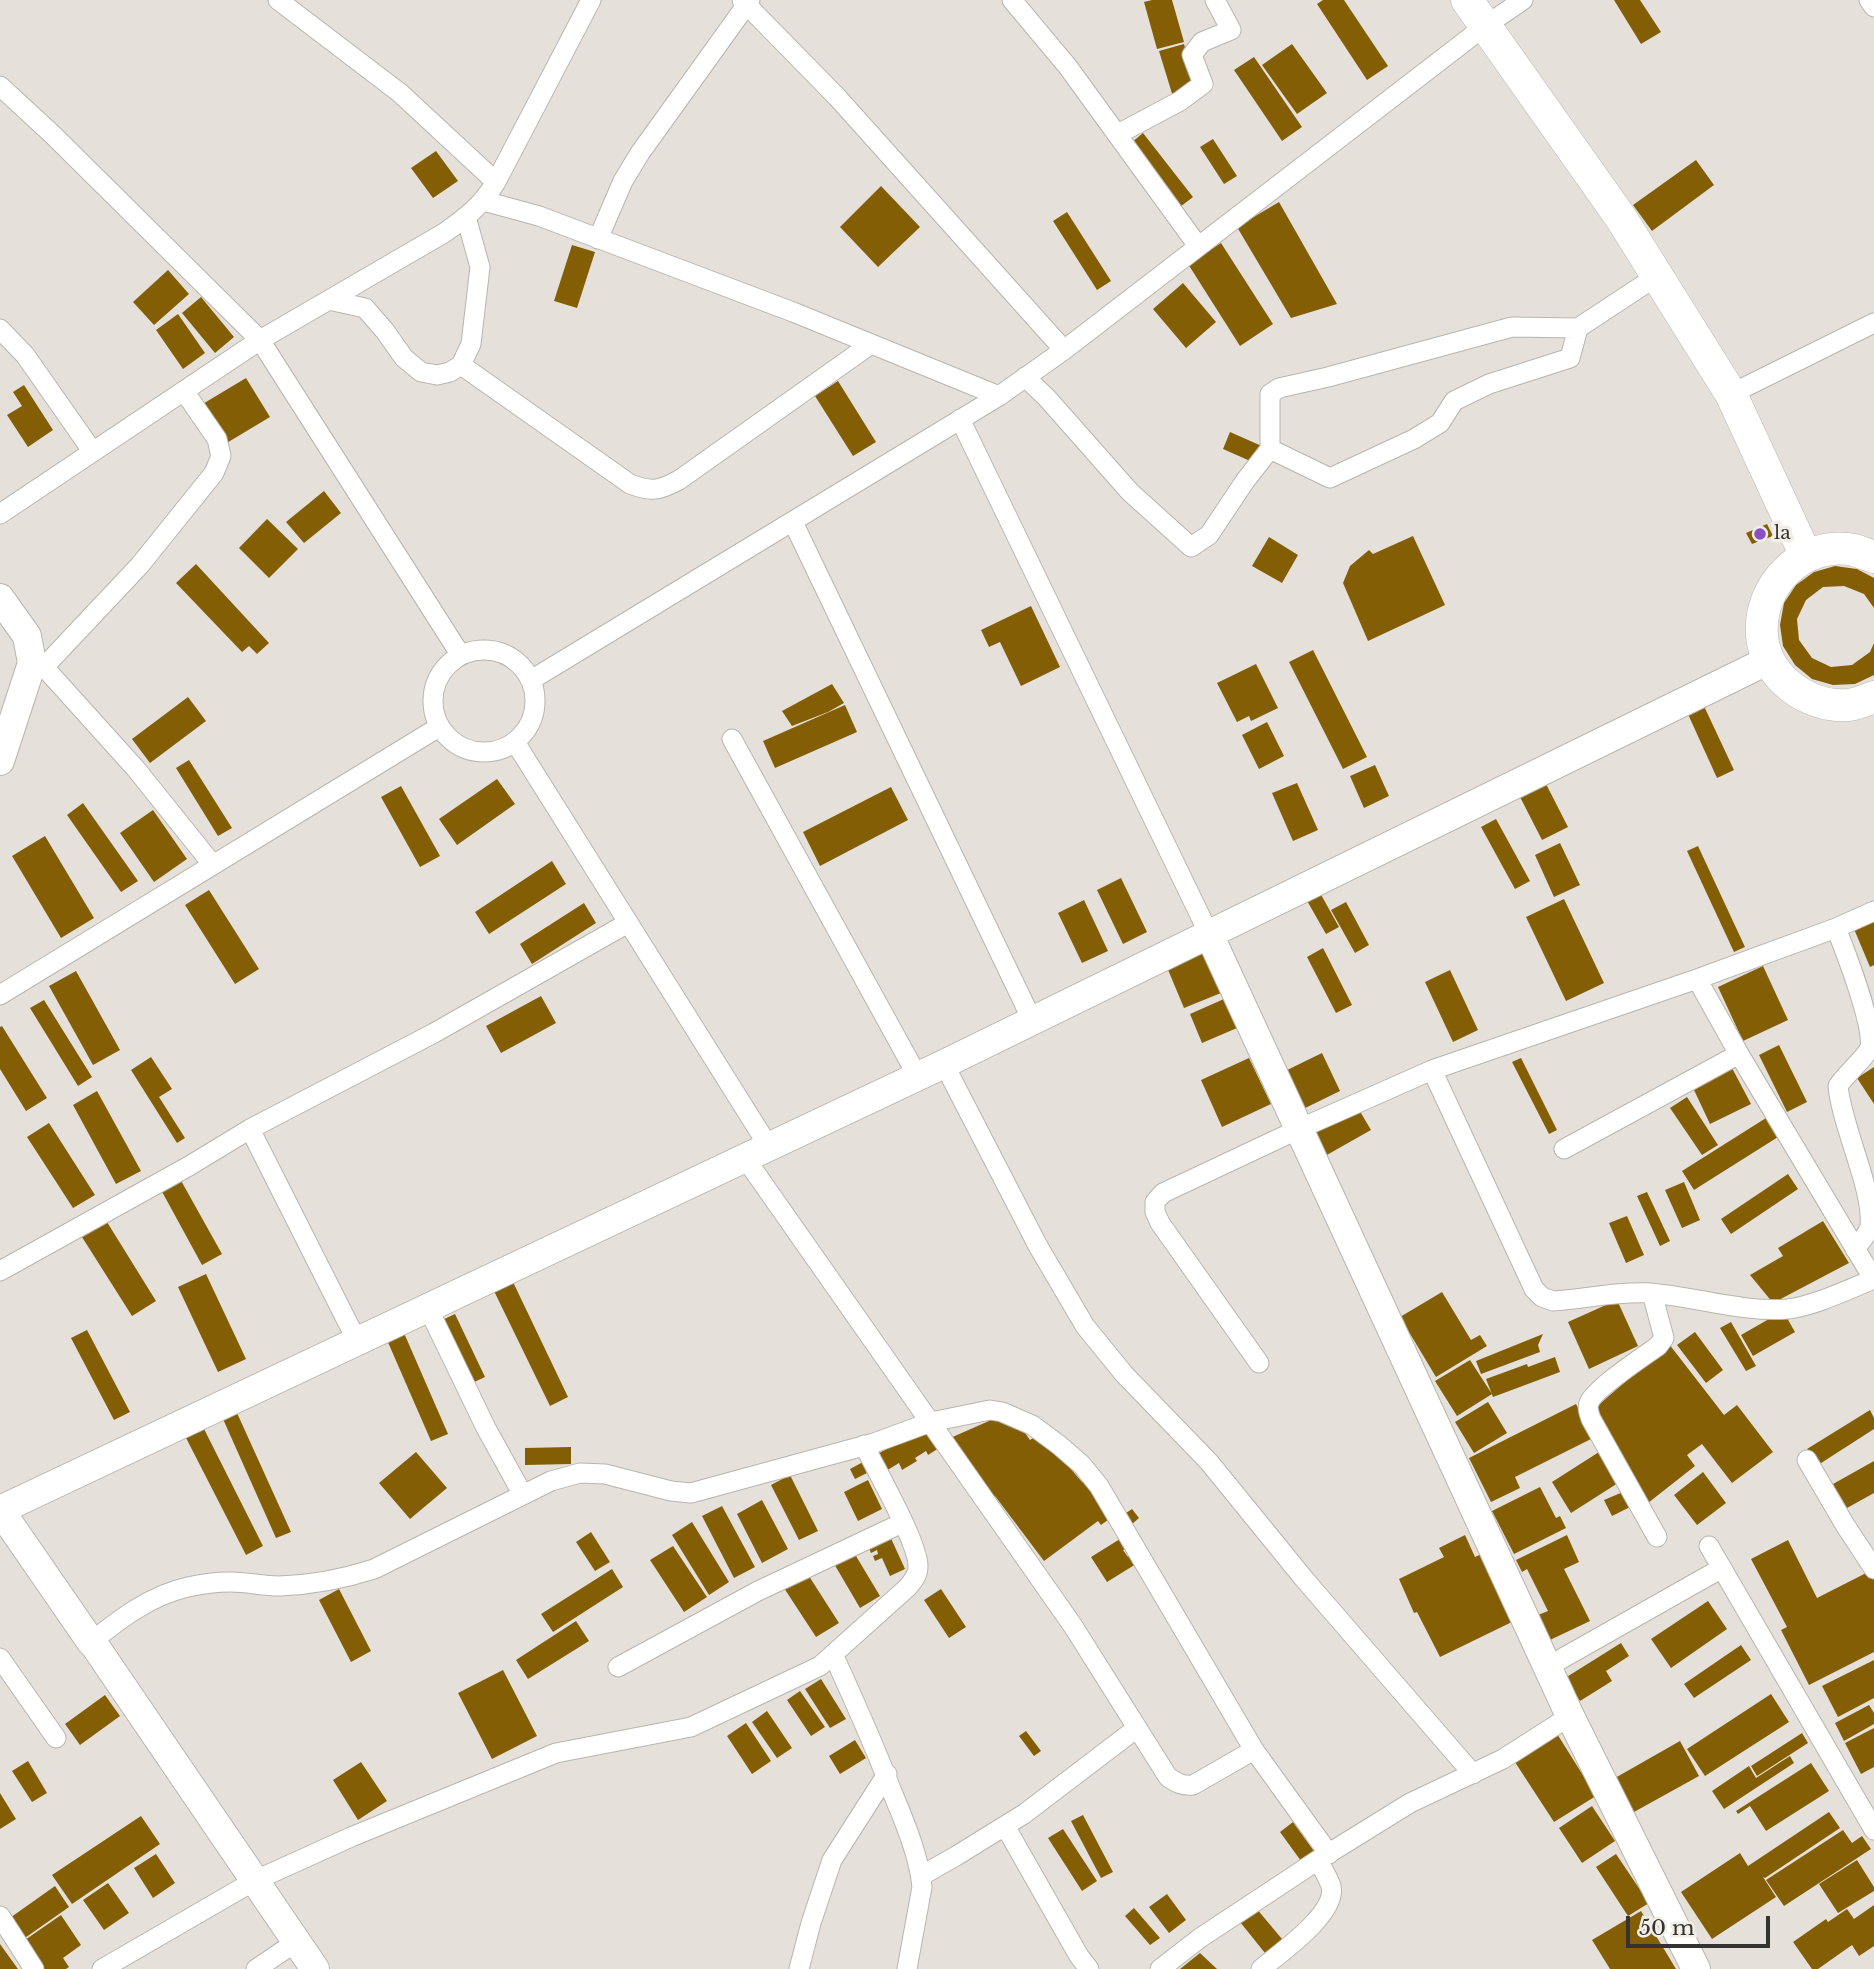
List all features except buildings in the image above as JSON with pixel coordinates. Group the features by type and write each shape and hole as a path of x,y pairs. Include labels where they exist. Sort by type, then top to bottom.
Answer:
{"main road":[{"path":"1467,0 1621,218 1731,394 1806,556"},
{"path":"1874,557 1853,550 1829,549 1806,556 1786,570 1771,589 1763,612 1762,637 1769,660 1783,680 1802,695 1825,704 1850,705 1874,698"},
{"path":"0,598 27,636 38,665 0,761"},
{"path":"315,1969 96,1646 0,1510 944,1065 1769,660"},
{"path":"1209,934 1557,1687 1696,1969"}],"street":[{"path":"278,0 400,93 496,182"},
{"path":"0,514 260,340 444,233 466,217 484,201 496,182 591,0"},
{"path":"1012,0 1040,32 1118,134 1198,246"},
{"path":"1118,134 1180,101 1203,84 1192,55 1202,42 1231,30 1215,0"},
{"path":"531,680 999,396 1063,350 1485,26 1523,0"},
{"path":"1870,0 1874,7"},
{"path":"598,239 623,181 640,153 746,1 837,97 1063,350"},
{"path":"0,86 260,340 460,654"},
{"path":"484,201 539,216 793,312 999,396"},
{"path":"329,300 365,308 404,358 421,372 450,372 461,365 471,344 480,267 466,217"},
{"path":"1025,377 1130,492 1191,547 1209,535 1270,449 1270,394 1279,388 1511,327 1578,328 1657,276"},
{"path":"1731,394 1874,323"},
{"path":"1270,449 1330,478 1431,429 1440,423 1454,401 1489,384 1570,358 1578,328"},
{"path":"0,329 25,355 93,452"},
{"path":"461,365 630,484 647,490 664,488 679,480 871,344"},
{"path":"184,391 217,439 221,456 214,473 140,565 38,665 136,769 214,865"},
{"path":"960,419 1209,934"},
{"path":"793,522 1032,1020"},
{"path":"476,649 509,655 522,666 531,680 535,697 534,714 527,730 515,742 500,750 482,752 466,749 451,740 439,727 433,711 432,694 437,678 446,664 460,654 476,649"},
{"path":"0,995 439,727"},
{"path":"732,739 918,1077"},
{"path":"515,742 628,923 757,1152 931,1422 1073,1626 1168,1777 1177,1784 1193,1785 1254,1750"},
{"path":"1259,1363 1160,1223 1155,1212 1155,1202 1163,1193 1432,1070 1697,979 1836,928 1874,911"},
{"path":"0,1271 250,1129 434,1033 628,923"},
{"path":"1836,928 1870,1013 1874,1032 1871,1048 1838,1086 1846,1124 1871,1190 1873,1209 1870,1228 1855,1249"},
{"path":"1432,1070 1534,1289 1542,1297 1553,1301 1629,1292 1652,1293 1765,1310 1789,1309 1874,1279 1697,979"},
{"path":"1564,1149 1739,1054"},
{"path":"944,1065 1038,1247 1085,1326 1124,1374 1209,1462 1305,1580 1473,1774"},
{"path":"250,1129 357,1341"},
{"path":"1652,1293 1664,1338 1658,1346 1590,1399 1588,1408 1591,1419 1657,1537"},
{"path":"428,1308 486,1428 523,1495"},
{"path":"91,1642 125,1615 157,1598 188,1587 231,1582 278,1586 348,1578 404,1556 551,1482 580,1473 605,1474 671,1491 691,1493 863,1445 931,1422 979,1411 1002,1412 1032,1425 1059,1444 1082,1465 1099,1486 1254,1750 1324,1857 1331,1886 1331,1898 1324,1911 1316,1922 1261,1969"},
{"path":"102,1969 254,1881 351,1838 555,1752 691,1727 820,1666 908,1587 917,1574 917,1557 863,1445"},
{"path":"1807,1460 1874,1569"},
{"path":"618,1667 758,1591 902,1522"},
{"path":"1709,1546 1874,1830"},
{"path":"1160,1969 1200,1938 1410,1803 1503,1759 1557,1687 1722,1568"},
{"path":"833,1654 887,1774 921,1876 922,1887 907,1969"},
{"path":"0,1658 56,1738"},
{"path":"921,1876 1024,1814 1137,1728"},
{"path":"799,1969 810,1923 832,1860 887,1774"},
{"path":"1005,1826 1089,1969"},
{"path":"0,1916 34,1969"},
{"path":"256,1969 296,1942"}],"place":[{"name":"la","path":"1760,534"}]}
